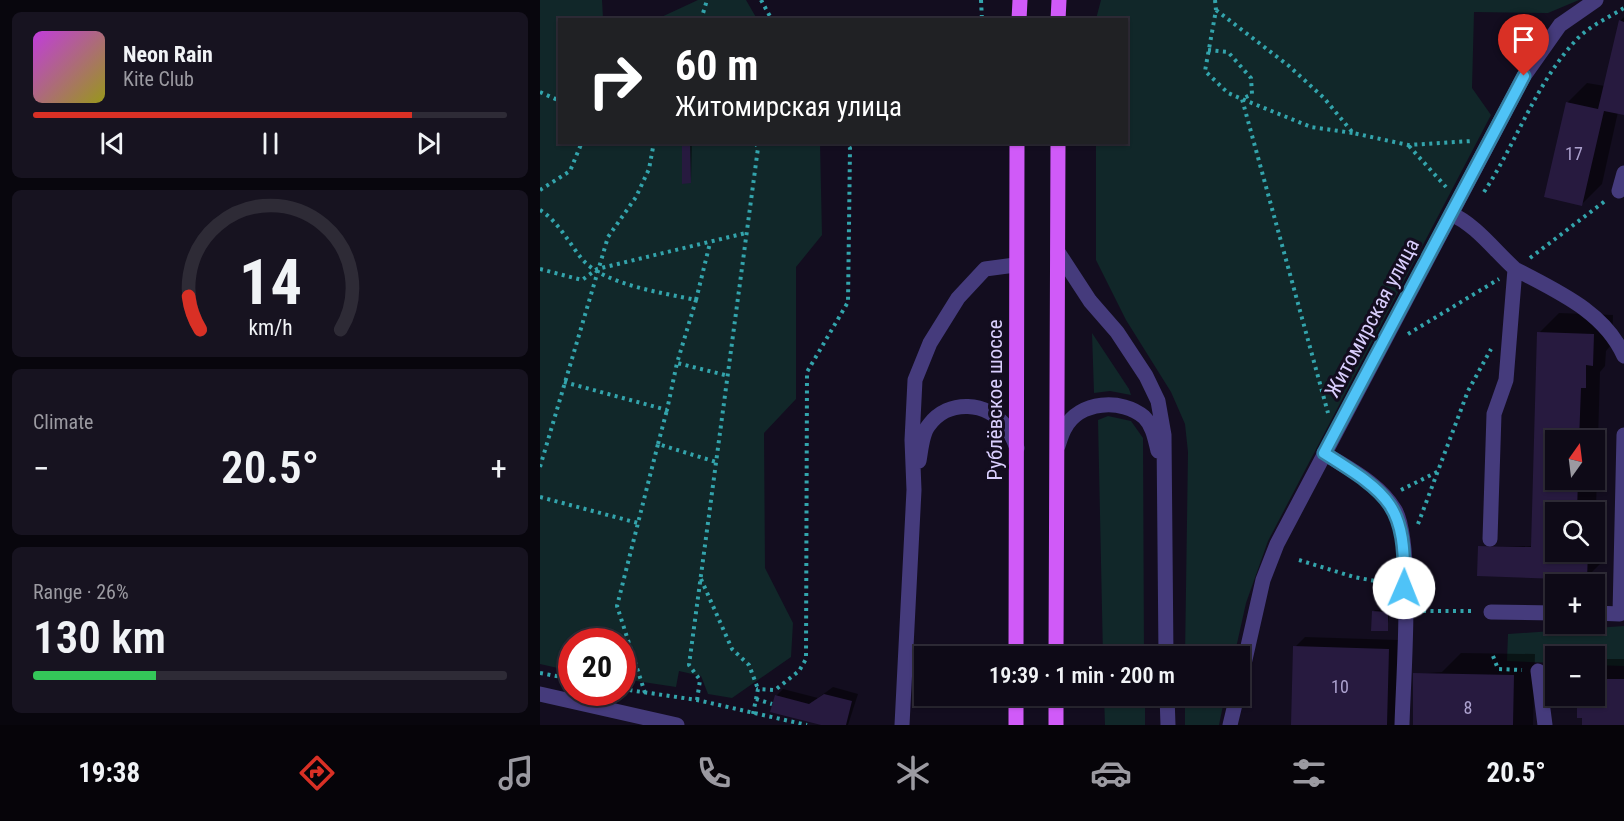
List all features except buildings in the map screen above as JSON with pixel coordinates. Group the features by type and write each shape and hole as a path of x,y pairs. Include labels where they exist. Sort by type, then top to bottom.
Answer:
{"main road":[{"path":"1019,18 1020,0"},
{"path":"1058,18 1059,0"},
{"name":"Рублёвское шоссе","path":"1016,646 1017,144"},
{"path":"1056,646 1058,144"},
{"path":"1016,706 1016,725"},
{"path":"1056,706 1056,725"}],"street":[{"name":"Житомирская улица","path":"1248,646 1263,580 1277,544 1486,148 1542,48 1560,25 1596,0"},
{"path":"1619,191 1624,173"},
{"path":"1451,214 1466,220 1489,246 1515,269 1572,299 1595,317 1618,344 1624,356"},
{"path":"1058,252 1090,301 1117,332 1150,384 1158,401 1164,435 1166,646"},
{"path":"902,725 914,490 915,380 921,362 941,322 958,298 985,269 1016,265"},
{"path":"1490,539 1494,414 1506,380 1508,330 1515,269"},
{"path":"1056,453 1065,426 1078,414 1087,408 1113,404 1128,408 1143,417 1153,430 1163,469"},
{"path":"914,490 928,426 950,409 965,405 992,414 1006,426 1017,448"},
{"path":"1605,613 1622,614 1624,435"},
{"path":"1324,453 1373,484 1395,511 1405,551 1402,725"},
{"path":"1491,612 1545,613"},
{"path":"1538,671 1545,725"},
{"path":"540,693 677,725"},
{"path":"1167,706 1168,725"},
{"path":"1230,725 1235,706"}],"path":[{"path":"702,18 707,0"},
{"path":"761,0 771,17"},
{"path":"981,0 982,18"},
{"path":"1215,0 1216,10 1205,71 1228,93 1311,127 1408,145 1468,140 1506,160"},
{"path":"1466,220 1506,160 1541,87 1578,37 1624,8"},
{"path":"1216,10 1289,66 1324,98 1353,133"},
{"path":"1208,50 1228,52 1251,78 1252,94 1242,99"},
{"path":"540,92 558,100"},
{"path":"1242,99 1328,413"},
{"path":"540,190 570,171 581,144"},
{"path":"540,467 608,237 636,198 649,169 654,144"},
{"path":"697,700 700,680 689,665 729,376 758,148 756,144"},
{"path":"758,689 775,690 799,671 806,658 807,372 848,302 850,148 847,144"},
{"path":"1408,145 1458,200"},
{"path":"540,210 563,232 584,262 622,284 696,300"},
{"path":"540,269 582,280 597,269 746,233"},
{"path":"645,693 617,606 677,363 710,243"},
{"path":"1402,344 1412,324"},
{"path":"1402,539 1421,521 1468,391 1492,347 1508,330"},
{"path":"677,363 729,376"},
{"path":"564,382 667,410"},
{"path":"658,444 716,462"},
{"path":"1383,496 1408,488 1439,471"},
{"path":"540,497 638,523"},
{"path":"1298,561 1354,577 1394,585 1393,606 1491,612"},
{"path":"700,578 732,649 749,665 758,689 753,714"},
{"path":"1493,656 1498,669 1538,671"},
{"path":"540,673 558,676"},
{"path":"636,691 697,700 807,725"},
{"path":"756,699 772,704"}],"green space":[{"path":"540,0 602,0 603,18 558,18 558,144 820,144 822,235 796,267 796,399 764,433 765,568 793,623 791,657 732,698 708,694 701,676 679,671 676,687 636,681 636,628 558,628 558,668 540,664"},
{"path":"698,0 746,0 756,18 659,18"},
{"path":"1101,0 1579,0 1548,13 1474,12 1472,88 1491,115 1268,541 1246,603 1236,646 1185,646 1188,452 1185,424 1171,392 1126,320 1096,260 1096,144 1128,144 1128,18 1096,18"},
{"path":"1092,333 1131,395 1110,391 1094,393"},
{"path":"1108,416 1131,421 1143,438 1144,646 1103,646 1098,420"},
{"path":"1624,626 1624,666 1605,665 1605,646 1545,646 1545,663 1507,661 1508,634 1545,631 1545,634 1605,634 1605,627"},
{"path":"1104,706 1145,706 1145,725 1105,725"},
{"path":"1185,706 1223,706 1219,725 1185,725"}],"route":[{"path":"1404,588 1405,551 1395,511 1373,484 1324,453 1524,76"}]}
